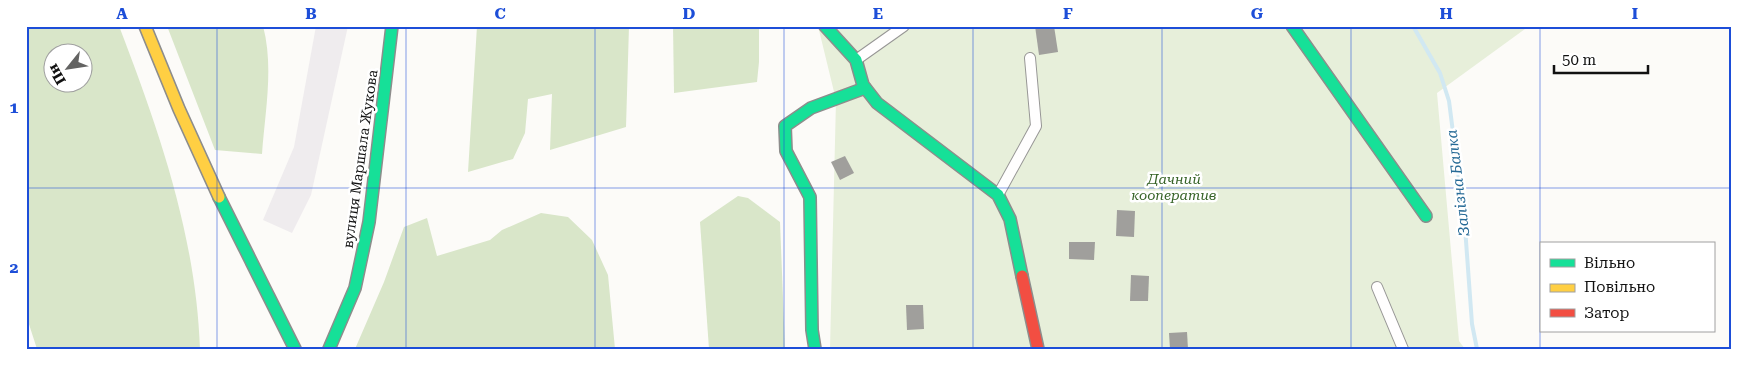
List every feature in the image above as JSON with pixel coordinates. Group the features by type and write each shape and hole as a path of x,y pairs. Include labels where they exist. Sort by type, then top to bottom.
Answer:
{"street":[{"path":"145,26 169,88 215,194 295,349"},
{"name":"вулиця Маршала Жукова","path":"329,349 355,288 366,239 392,26"},
{"path":"825,26 856,60 865,88 876,103 998,195 1010,219 1038,349"},
{"path":"856,60 904,26"},
{"path":"1292,26 1426,216"},
{"path":"998,195 1036,126 1030,58"},
{"path":"815,349 812,330 810,197 786,151 785,126 811,108 865,88"},
{"path":"1377,287 1403,349"}],"shaded area":[{"path":"316,26 348,26 311,195 292,233 263,220 294,147"}],"green space":[{"path":"26,26 119,26 148,104 173,184 191,265 200,349 37,349 26,315"},
{"path":"167,26 263,26 268,57 268,73 262,154 215,150"},
{"path":"477,26 629,26 626,127 550,150 552,94 528,99 525,133 513,159 468,172"},
{"path":"673,26 759,26 757,82 674,93"},
{"name":"Дачний кооператив","path":"818,26 1529,26 1437,93 1459,341 1465,349 830,349 836,100"},
{"path":"738,196 748,198 780,222 785,349 709,349 700,222"},
{"path":"541,213 568,217 592,240 608,275 615,349 355,349 384,282 404,227 427,218 437,256 490,240 502,230"}],"building":[{"path":"1035,26 1054,26 1058,52 1039,55"},
{"path":"845,156 854,173 840,180 831,162"},
{"path":"1117,210 1135,211 1134,237 1116,236"},
{"path":"1069,242 1095,242 1094,260 1069,259"},
{"path":"1131,275 1149,276 1148,301 1130,301"},
{"path":"906,305 923,305 924,329 907,330"},
{"path":"1187,332 1188,349 1170,349 1169,333"}],"waterway":[{"name":"Залізна Балка","path":"1413,26 1440,73 1449,101 1465,227 1472,324 1477,349"}],"traffic: fast":[{"path":"329,349 355,288 369,222 392,26"},
{"path":"825,26 856,60 863,85 877,103 998,195 1010,219 1022,276"},
{"path":"1292,26 1426,216"},
{"path":"815,349 812,330 810,197 786,151 785,126 811,108 865,88"},
{"path":"219,197 295,349"}],"traffic: slow":[{"path":"145,26 179,109 219,197"}],"traffic: jam":[{"path":"1022,276 1038,349"}]}
